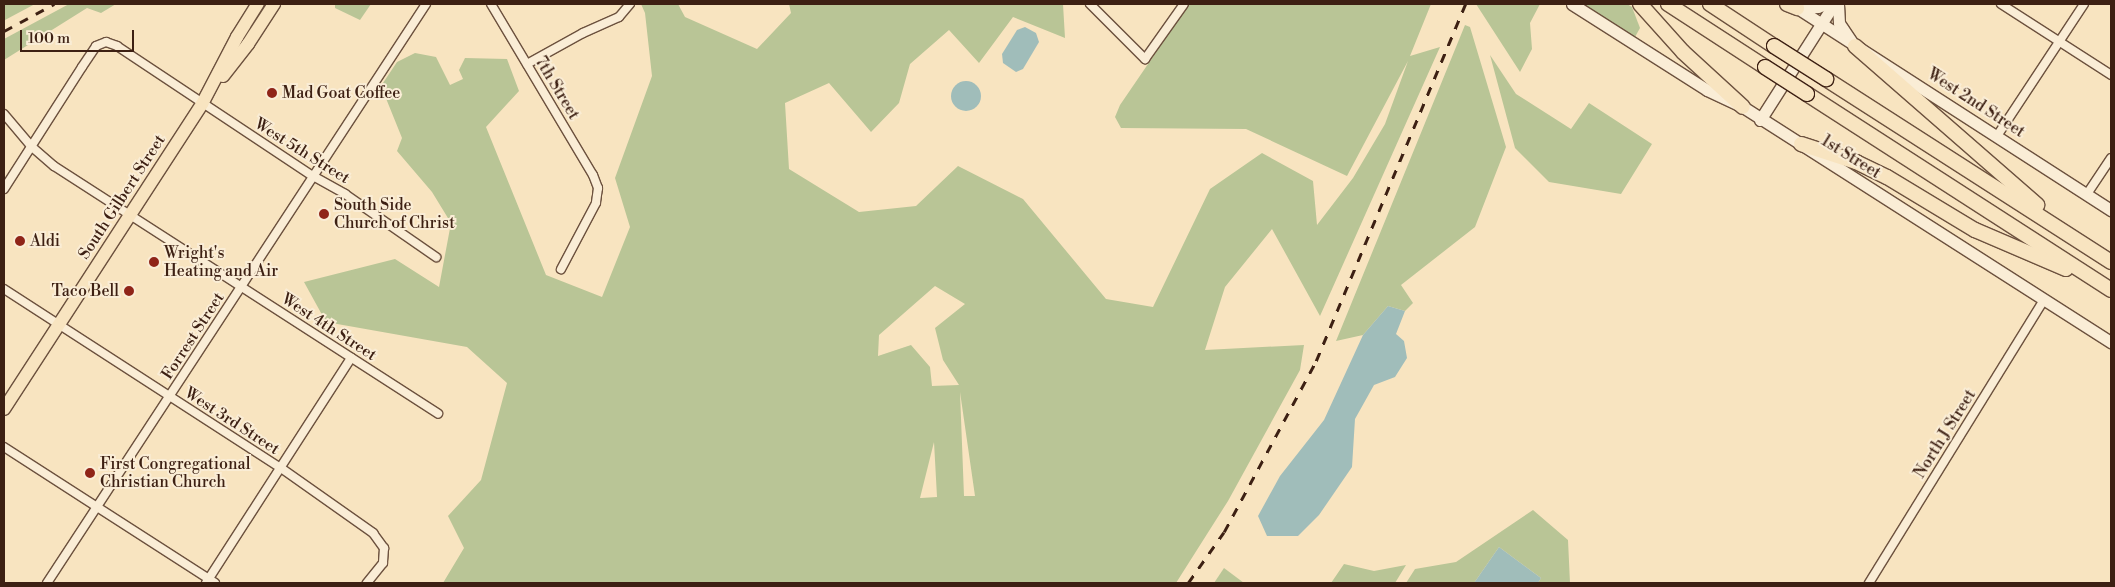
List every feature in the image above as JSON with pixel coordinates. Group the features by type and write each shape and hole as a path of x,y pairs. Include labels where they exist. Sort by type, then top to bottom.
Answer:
{"highway":[{"path":"1640,4 1683,52 1743,107"},
{"path":"1668,4 2107,287"},
{"path":"1710,4 2111,262"},
{"path":"1855,46 2016,188 2092,249"},
{"path":"1801,144 1856,162 1887,177 1975,230 2107,287"}],"main road":[{"name":"South Gilbert Street","path":"202,104 237,37 258,4"},
{"name":"South Gilbert Street","path":"4,409 202,104 248,44 274,4"}],"street":[{"name":"Forrest Street","path":"48,583 426,4"},
{"name":"7th Street","path":"491,4 593,175 598,188 596,203 561,268"},
{"path":"527,64 583,33 619,17 630,4"},
{"path":"1090,4 1145,59 1184,4"},
{"name":"1st Street","path":"1572,4 1707,90 1743,107 1760,120 1801,144 2111,342"},
{"path":"1792,5 1818,7 1825,4"},
{"path":"1760,120 1836,4"},
{"path":"1836,4 1839,23 1855,46"},
{"path":"2000,4 2111,75"},
{"path":"1997,136 2084,4"},
{"name":"West 2nd Street","path":"1792,5 2111,210"},
{"name":"West 5th Street","path":"32,147 96,46 106,42 116,46 313,176 345,194 436,257"},
{"name":"West 4th Street","path":"4,114 32,147 54,166 438,413"},
{"path":"4,189 32,147"},
{"path":"2087,194 2111,158"},
{"name":"West 3rd Street","path":"4,290 280,468 373,533 384,548 383,563 367,583"},
{"name":"North J Street","path":"1869,583 2044,300"},
{"path":"4,447 209,582 351,358"}],"green space":[{"path":"4,4 35,4 5,20"},
{"path":"69,4 116,4 101,13 87,8 4,60 4,39"},
{"path":"335,4 371,4 360,20 335,8"},
{"path":"641,4 678,4 685,17 757,49 791,13 789,4 1063,4 1065,38 1013,17 979,63 949,30 910,64 899,103 871,132 829,83 785,103 789,169 859,212 916,206 958,166 1023,199 1106,299 1153,307 1210,189 1262,153 1313,181 1317,225 1353,178 1385,124 1408,61 1347,176 1246,129 1121,128 1115,117 1120,105 1189,4 1431,4 1410,56 1440,47 1320,316 1272,229 1225,287 1205,350 1304,345 1300,370 1228,501 1176,583 443,583 464,548 448,516 481,480 507,383 467,347 326,322 304,282 395,259 439,287 451,223 432,192 397,151 402,138 381,86 397,62 415,53 436,57 450,85 463,79 459,70 465,58 507,59 519,91 486,127 546,275 602,297 630,227 615,178 652,76 645,13","holes":["935,286 965,304 935,328 943,360 959,385 932,386 930,367 911,345 878,356 879,335","960,392 975,496 964,496","934,442 937,497 920,498"]},
{"path":"1476,4 1540,4 1530,23 1532,49 1520,72"},
{"path":"1583,4 1627,4 1632,7 1640,28 1635,37"},
{"path":"1465,25 1470,27 1506,147 1475,227 1401,285 1413,303 1405,311 1388,306 1363,335 1336,341"},
{"path":"1490,55 1516,94 1571,129 1589,103 1652,144 1621,194 1549,182 1515,148"},
{"path":"1533,510 1568,540 1570,583 1538,583 1541,578 1499,547 1474,583 1406,583 1415,569 1456,562"},
{"path":"1344,564 1374,571 1406,565 1395,583 1331,583"},
{"path":"1224,568 1244,583 1214,583"}],"water":[{"path":"1025,27 1036,33 1039,42 1023,69 1016,72 1003,63 1002,54 1017,30"},
{"path":"966,81 977,85 981,96 977,107 966,111 955,107 951,96 955,85"},
{"path":"1388,306 1405,311 1396,334 1404,341 1407,358 1395,377 1374,385 1355,419 1352,467 1319,515 1298,536 1267,536 1258,516 1280,476 1324,420 1363,335"},
{"path":"1499,547 1541,578 1538,583 1474,583"}],"railway":[{"path":"4,31 54,4"},
{"path":"1188,583 1224,532 1316,361 1465,4"}],"place":[{"name":"Mad Goat Coffee","path":"272,93"},
{"name":"South Side Church of Christ","path":"324,214"},
{"name":"Aldi","path":"20,241"},
{"name":"Wright's Heating and Air","path":"154,262"},
{"name":"Taco Bell","path":"129,291"},
{"name":"First Congregational Christian Church","path":"90,473"}]}
